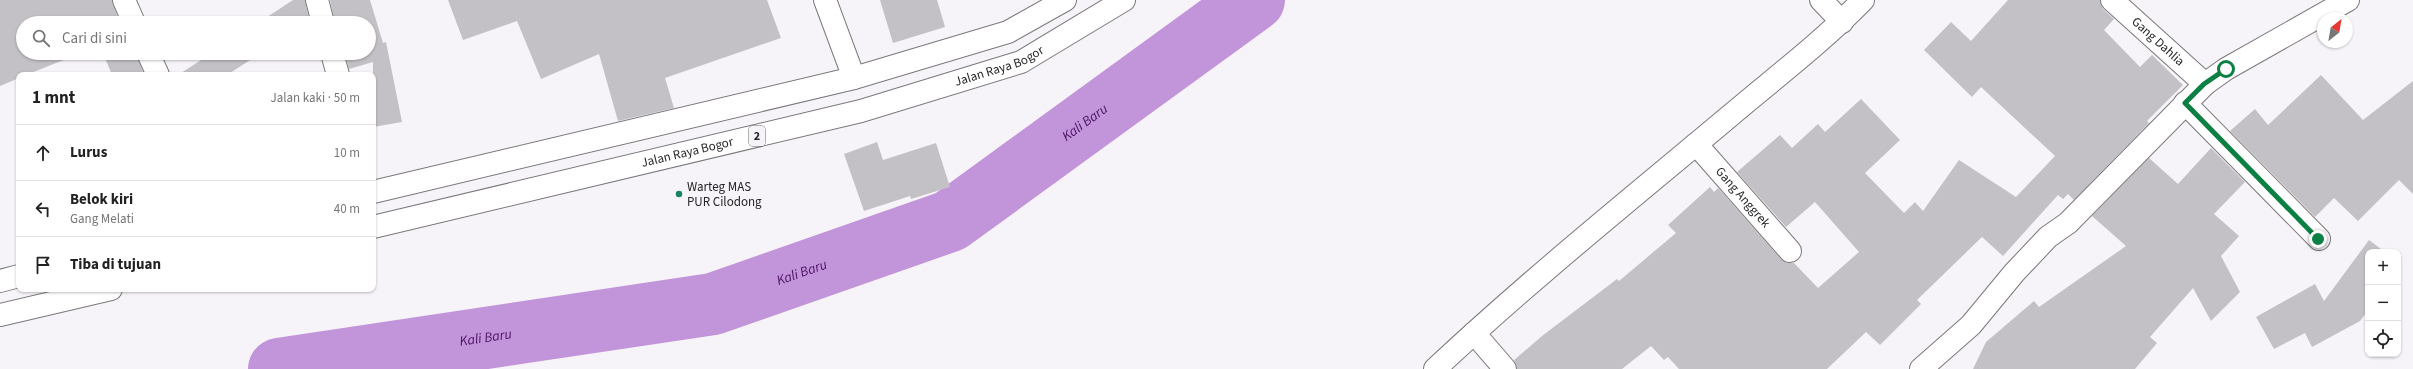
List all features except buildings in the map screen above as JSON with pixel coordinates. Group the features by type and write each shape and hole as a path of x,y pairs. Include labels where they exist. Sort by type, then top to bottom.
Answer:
{"main road":[{"path":"124,0 131,16"},
{"path":"317,0 321,16"},
{"path":"825,0 854,78"},
{"path":"376,191 854,78 1008,32 1065,0"},
{"name":"Jalan Raya Bogor","path":"376,226 868,109 1021,62 1124,0"},
{"path":"1822,0 1842,22"},
{"path":"1435,369 1474,333 1696,144 1802,58 1842,22 1863,0"},
{"name":"Gang Dahlia","path":"2112,0 2204,84"},
{"path":"1921,369 1971,325 1987,303 2048,237 2068,223 2204,84 2226,69 2348,0"},
{"path":"151,60 157,72"},
{"path":"334,60 337,72"},
{"path":"2185,103 2318,239"},
{"name":"Gang Anggrek","path":"1696,144 1790,251"},
{"path":"0,281 16,277"},
{"path":"0,315 98,292"},
{"path":"1474,333 1505,369"}],"waterway":[{"name":"Kali Baru","path":"279,369 713,304 950,221 1254,0"}],"place":[{"name":"Warteg MAS PUR Cilodong","path":"679,194"}],"route":[{"path":"2226,69 2204,84 2185,103 2318,239"}]}
